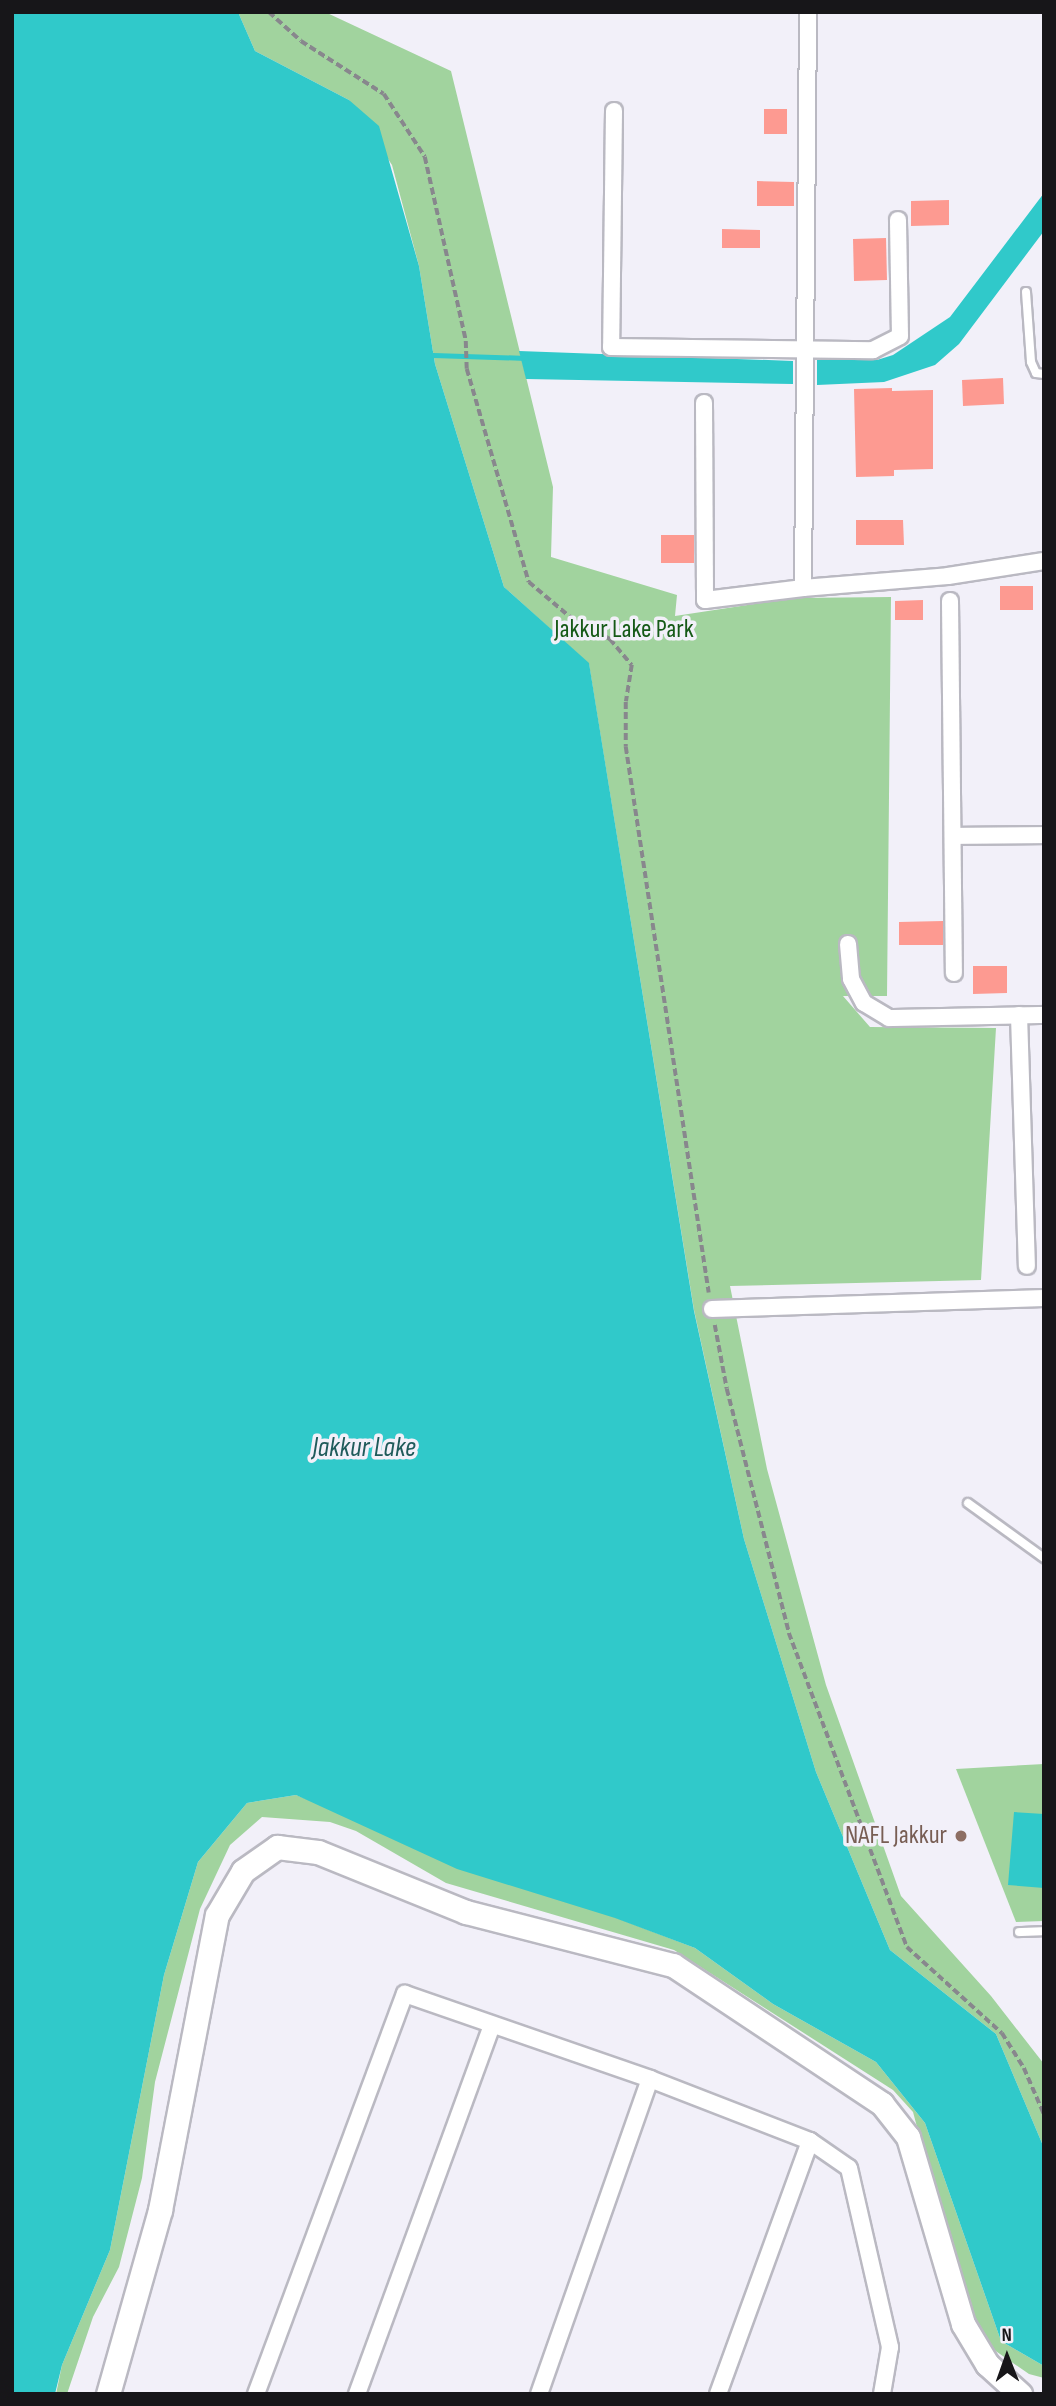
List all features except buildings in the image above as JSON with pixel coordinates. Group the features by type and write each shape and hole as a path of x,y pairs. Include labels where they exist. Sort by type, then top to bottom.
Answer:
{"street":[{"path":"803,588 808,12"},
{"path":"614,111 611,347 873,350 900,336 898,219"},
{"path":"705,403 705,600 803,588 948,576 1044,561"},
{"path":"950,601 954,974"},
{"path":"953,836 1044,835"},
{"path":"848,944 851,979 864,1003 889,1018 1044,1014"},
{"path":"1019,1015 1027,1266"},
{"path":"712,1309 1044,1298"},
{"path":"108,2394 160,2210 217,1915 243,1871 277,1847 317,1852 466,1912 673,1965 882,2104 908,2137 963,2325 987,2364 1020,2394"},
{"path":"256,2394 405,1994 650,2079 810,2141 849,2168 890,2347 882,2394"},
{"path":"357,2394 492,2025"},
{"path":"539,2394 650,2079"},
{"path":"718,2394 810,2141"}],"lane":[{"path":"1026,292 1031,362 1036,373 1044,373"},
{"path":"968,1503 1044,1558"},
{"path":"1019,1932 1044,1931"}],"path":[{"path":"270,12 302,41 383,94 425,157 466,341 467,369 529,582 569,616 610,639 632,665 626,702 626,747 712,1309 727,1389 789,1633 907,1947 1002,2033 1024,2068 1044,2115"}],"green space":[{"name":"Jakkur Lake Park","path":"238,12 325,12 451,71 553,487 551,557 677,595 675,616 794,598 891,597 887,996 843,996 870,1027 996,1028 981,1280 730,1286 767,1469 826,1685 901,1896 991,1996 1044,2064 1044,2148 996,2034 890,1950 816,1772 744,1539 694,1310 589,664 504,587 435,364 419,266 392,165 349,100 255,51"},
{"path":"1044,1764 1044,1921 1016,1922 956,1769"},
{"path":"296,1795 695,1948 773,2004 876,2062 925,2123 1001,2341 1044,2366 1044,2378 1029,2374 987,2345 972,2316 953,2261 913,2112 893,2090 674,1950 446,1883 356,1831 330,1822 262,1817 230,1845 200,1909 155,2082 142,2178 119,2267 93,2317 67,2394 56,2394 62,2365 110,2250 164,1975 198,1862 247,1803"}],"water":[{"name":"Jakkur Lake","path":"12,12 238,12 255,51 349,100 379,126 419,266 435,364 504,587 589,663 694,1311 744,1539 816,1772 890,1950 996,2034 1044,2148 1044,2366 1001,2341 925,2123 876,2062 773,2004 695,1948 615,1918 457,1869 296,1795 247,1803 198,1862 164,1975 110,2250 62,2365 55,2394 12,2394"},
{"path":"1044,193 1044,231 959,344 935,365 884,382 817,385 817,360 877,360 893,355 950,317"},
{"path":"519,351 793,361 793,384 526,379"},
{"path":"1014,1812 1044,1814 1044,1888 1008,1885"}],"waterway":[{"path":"433,355 526,358"}],"place":[{"name":"NAFL Jakkur","path":"961,1836"}]}
